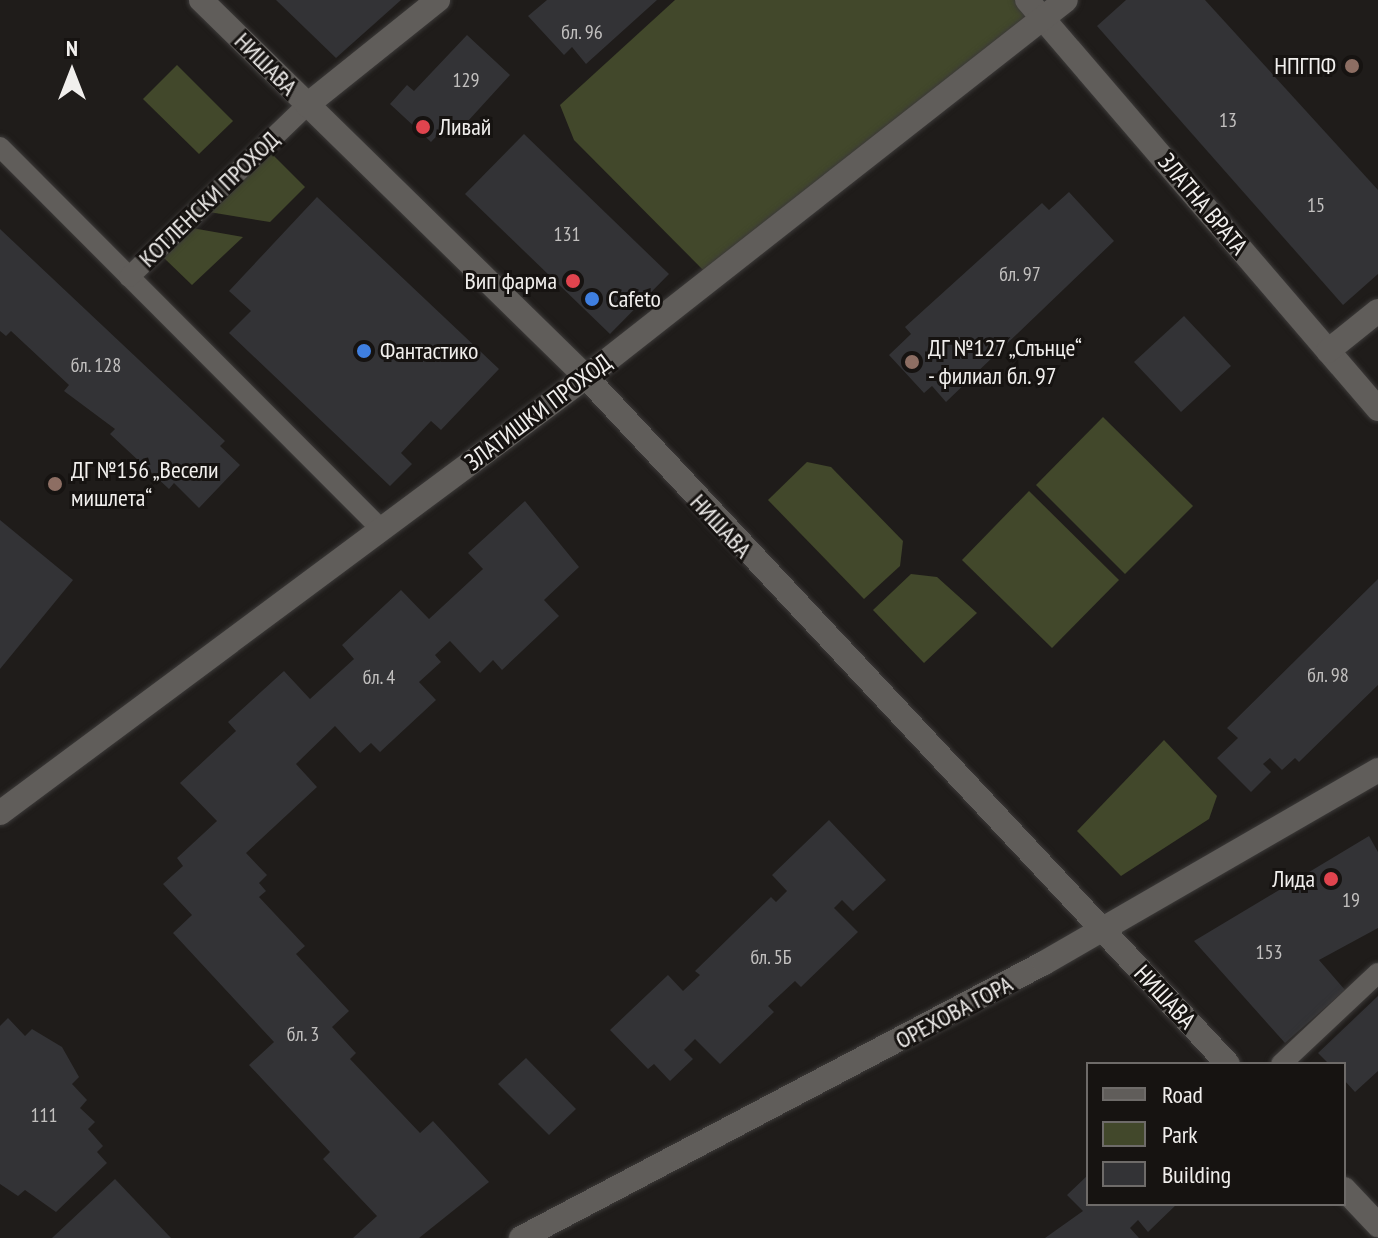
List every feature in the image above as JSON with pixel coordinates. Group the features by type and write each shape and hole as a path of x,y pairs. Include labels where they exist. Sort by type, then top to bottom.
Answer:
{"street":[{"name":"НИШАВА","path":"201,0 586,377 1226,1062"},
{"name":"КОТЛЕНСКИ ПРОХОД","path":"307,105 438,0"},
{"name":"ЗЛАТИШКИ ПРОХОД","path":"0,813 586,377 1035,8 1066,0"},
{"name":"ЗЛАТНА ВРАТА","path":"1035,8 1378,409"},
{"path":"1328,351 1378,311"},
{"name":"ОРЕХОВА ГОРА","path":"521,1238 1102,929 1378,770"},
{"path":"1346,1191 1378,1225"}],"lane":[{"name":"КОТЛЕНСКИ ПРОХОД","path":"129,277 307,105"},
{"path":"0,147 382,530"},
{"path":"1283,1062 1378,973"}],"green space":[{"path":"675,0 1027,0 1043,17 712,279 574,140 560,105"},
{"path":"177,65 233,121 199,154 143,99"},
{"path":"269,151 305,187 270,222 209,212"},
{"path":"192,228 243,237 192,285 164,258"},
{"path":"1103,417 1193,506 1125,574 1036,485"},
{"path":"807,462 831,467 903,541 900,566 864,599 768,500"},
{"path":"1029,491 1119,580 1052,648 962,560"},
{"path":"911,574 937,577 977,613 924,663 873,610"},
{"path":"1164,740 1217,796 1209,819 1121,876 1077,831"}],"building":[{"path":"276,0 401,0 336,58"},
{"path":"547,0 657,0 586,64 572,47 564,55 528,16"},
{"path":"1126,0 1205,0 1378,190 1378,274 1343,305 1097,26"},
{"path":"467,35 510,75 458,132 449,123 431,142 390,104 407,85 414,91"},
{"path":"524,134 669,274 610,334 465,194"},
{"path":"1069,192 1114,241 946,402 932,386 924,393 889,355 911,334 905,327 1042,203 1049,210"},
{"name":"Фантастико","path":"317,197 499,369 441,430 431,421 401,453 412,464 390,486 229,333 251,311 229,291"},
{"path":"0,229 225,441 220,446 240,465 199,508 174,483 169,489 110,434 115,429 64,391 69,385 11,331 6,336 0,331"},
{"path":"1184,316 1231,366 1181,412 1134,362"},
{"path":"525,501 579,567 544,600 559,616 502,670 493,660 480,673 450,641 435,655 441,662 419,682 436,700 380,752 371,743 360,753 335,726 296,764 317,787 246,853 267,875 259,883 266,891 259,897 305,946 296,954 349,1011 332,1027 356,1053 350,1059 420,1133 433,1121 489,1182 419,1238 353,1238 377,1216 323,1159 330,1152 249,1065 274,1042 173,933 192,915 163,884 183,866 177,858 217,821 180,783 236,731 228,722 284,671 310,699 354,659 342,645 401,590 429,619 483,569 468,553"},
{"path":"0,520 73,580 0,669"},
{"path":"1378,579 1378,685 1299,762 1295,758 1282,770 1270,758 1263,764 1271,772 1251,792 1217,758 1238,738 1227,728"},
{"path":"829,820 886,880 853,911 842,900 834,908 858,932 801,987 795,981 768,1006 774,1012 720,1064 695,1039 684,1050 693,1059 670,1081 654,1064 648,1069 610,1030 668,975 683,991 700,975 695,971 771,897 776,902 787,891 772,875"},
{"path":"1369,836 1378,852 1378,928 1319,960 1345,990 1285,1043 1194,941"},
{"path":"1378,996 1378,1071 1355,1092 1346,1082 1346,1062 1327,1062 1318,1053"},
{"path":"8,1018 25,1036 32,1029 62,1047 79,1077 72,1084 87,1100 80,1108 95,1122 88,1129 103,1146 97,1152 107,1163 56,1212 25,1190 18,1196 0,1184 0,1026"},
{"path":"526,1058 576,1109 549,1135 498,1084"},
{"path":"1086,1177 1086,1206 1175,1206 1148,1232 1138,1220 1130,1228 1139,1238 1045,1238 1083,1211 1067,1195"},
{"path":"115,1179 171,1238 52,1238"}],"place":[{"name":"НПГПФ","path":"1352,66"},
{"name":"Ливай","path":"423,127"},
{"name":"Вип фарма","path":"573,281"},
{"name":"Cafeto","path":"592,299"},
{"name":"Фантастико","path":"364,351"},
{"name":"ДГ №127 „Слънце“ - филиал бл. 97","path":"912,362"},
{"name":"ДГ №156 „Весели мишлета“","path":"55,484"},
{"name":"Лида","path":"1331,879"}]}
